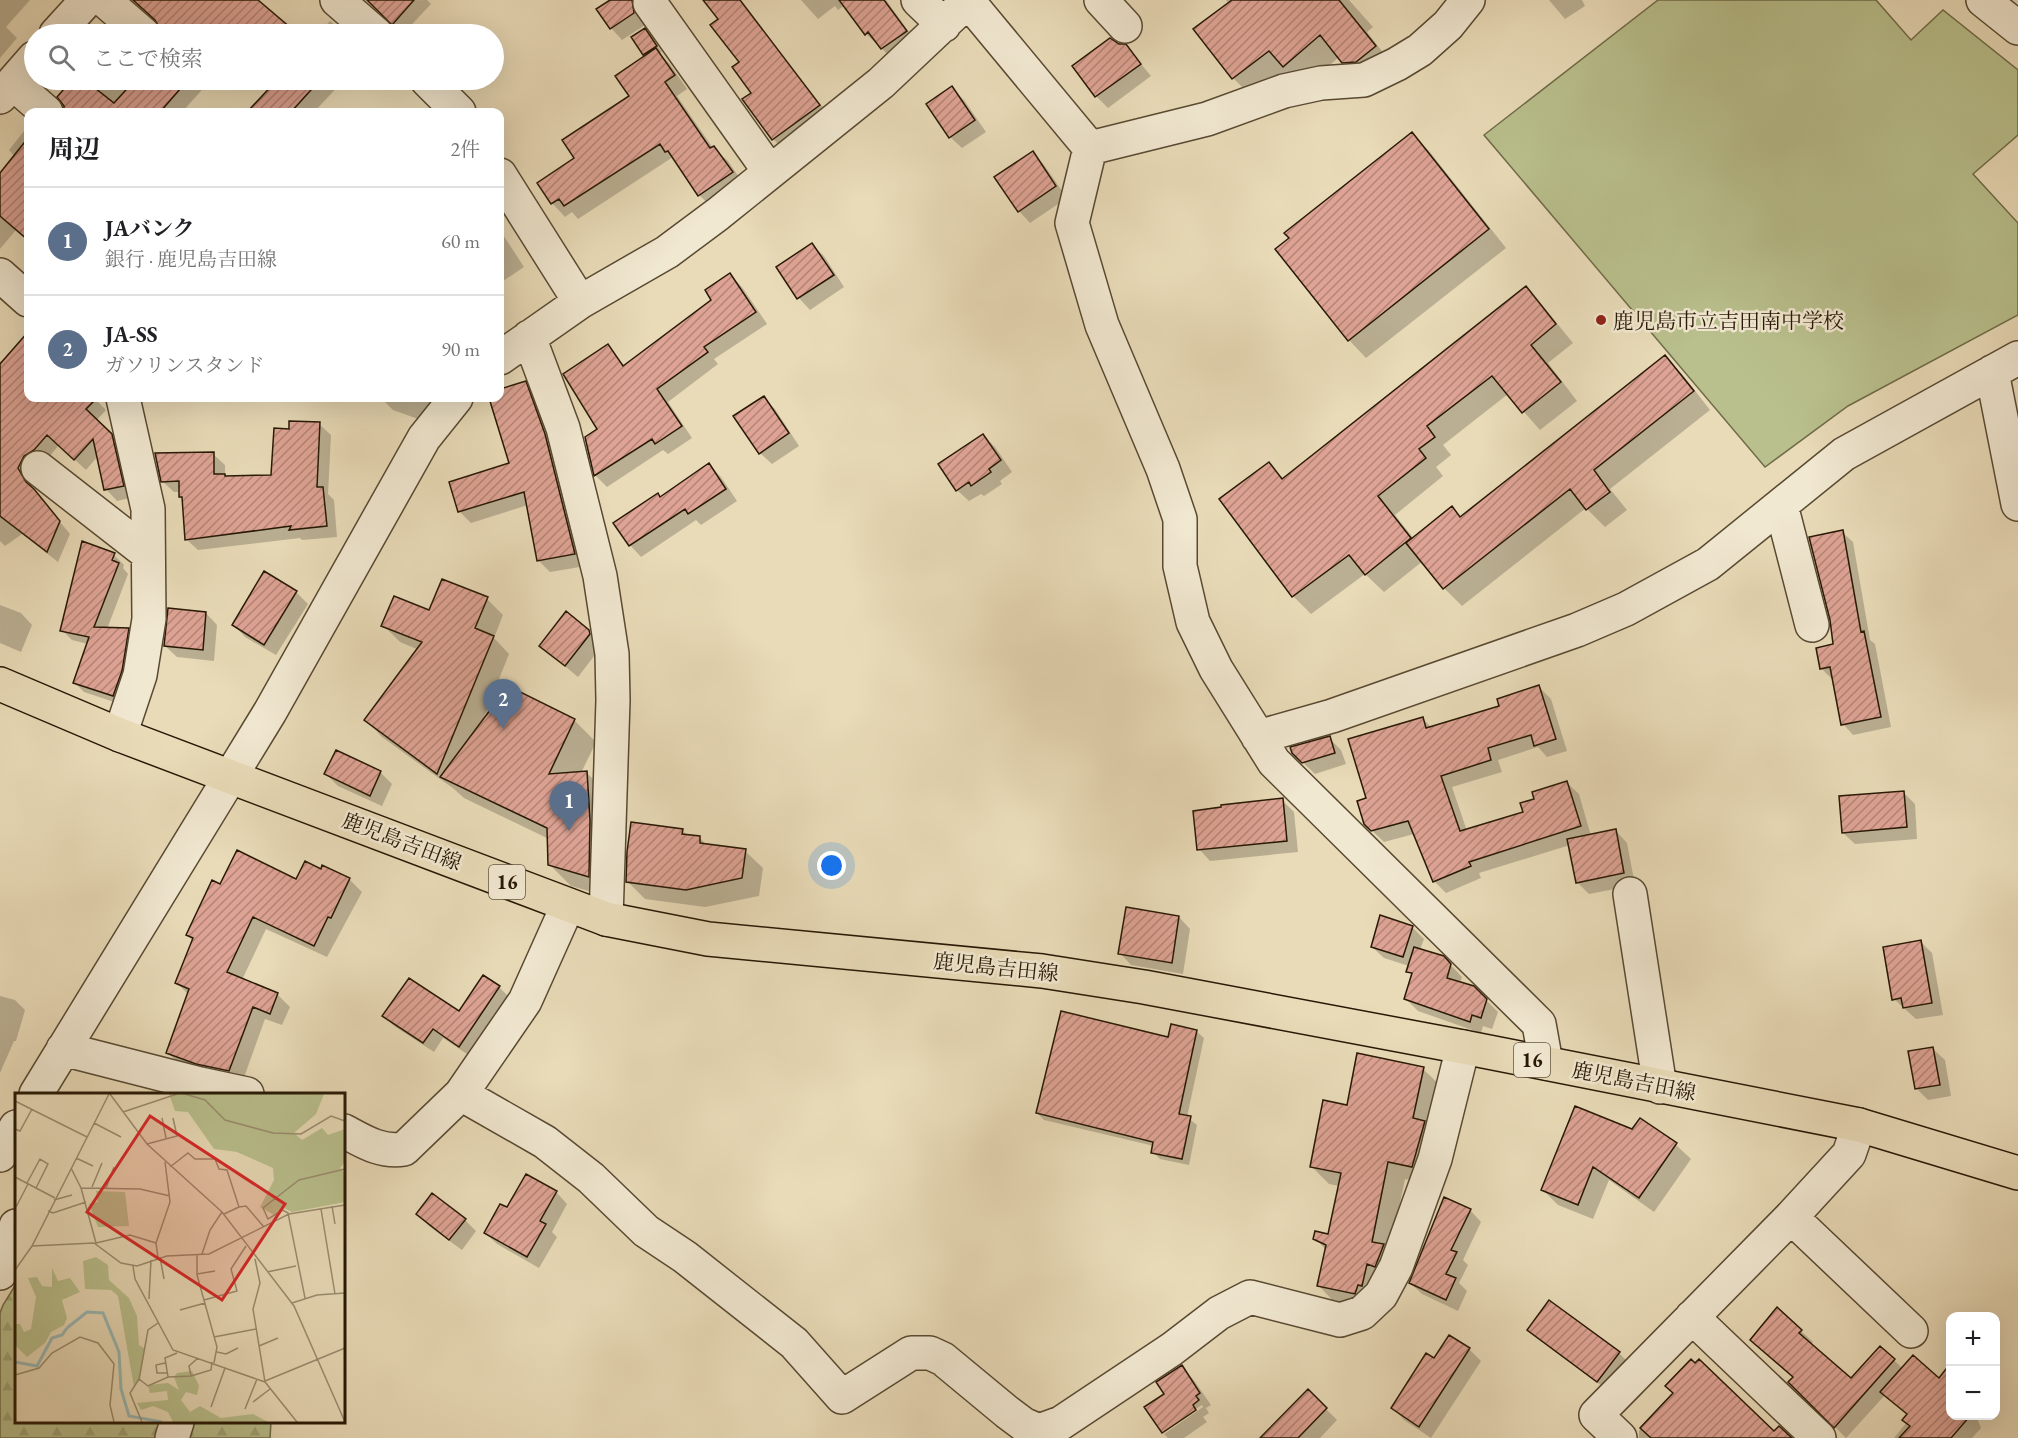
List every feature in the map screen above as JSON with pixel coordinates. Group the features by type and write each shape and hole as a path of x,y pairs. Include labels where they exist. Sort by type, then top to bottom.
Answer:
{"main road":[{"name":"鹿児島吉田線","path":"0,684 120,735 606,919 708,939 1042,971 1144,987 1859,1125 2018,1173"}],"street":[{"path":"65,24 87,0"},
{"path":"104,0 132,24"},
{"path":"337,0 365,24"},
{"path":"918,0 944,25"},
{"path":"1101,0 1125,26"},
{"path":"1090,148 1208,119 1284,91 1321,83 1364,80 1420,50 1448,25 1467,0"},
{"path":"1983,0 2018,28"},
{"path":"504,355 580,302 667,252 881,83 968,1 1090,148"},
{"path":"650,3 770,172"},
{"path":"24,69 6,90 39,108"},
{"path":"1090,148 1072,223 1102,325 1163,469 1180,519 1180,566 1193,622 1216,669 1274,762 1539,1024 1546,1063"},
{"path":"504,181 580,302"},
{"path":"529,337 563,428 600,576 612,654 613,700 606,919"},
{"path":"1258,737 1343,712 1577,630 1626,609 1708,564 1844,454 2005,365 2018,504"},
{"path":"120,735 140,675 149,619 148,509 124,402"},
{"path":"37,1093 270,711 424,438 453,402"},
{"path":"38,468 147,553"},
{"path":"1781,505 1812,625"},
{"path":"1630,894 1660,1087"},
{"path":"345,1132 374,1146 391,1151 404,1149 461,1095 525,1001 568,905"},
{"path":"461,1095 545,1142 564,1156 591,1178 646,1231 685,1257 794,1343 842,1397 911,1353 930,1353 943,1359 1023,1424 1039,1431 1062,1423 1219,1313 1250,1297 1340,1320 1362,1313 1381,1295 1396,1267 1435,1159 1463,1047"},
{"path":"63,1049 238,1093"},
{"path":"1620,1438 1596,1415 1791,1217 1849,1154 1859,1125"},
{"path":"0,1155 15,1129"},
{"path":"1791,1217 1911,1331"},
{"path":"0,1273 15,1229"},
{"path":"1692,1317 1819,1438"},
{"path":"172,1438 177,1423"}],"green space":[{"path":"1658,0 1876,0 1911,40 1943,10 2018,70 2018,135 1973,174 2018,223 2018,315 1848,406 1765,467 1484,135"},
{"path":"15,1286 15,1423 271,1423 270,1438 0,1438 0,1313"}],"building":[{"path":"133,0 258,0 286,24 157,24"},
{"path":"367,0 414,0 391,24"},
{"path":"610,0 632,0 634,13 610,29 596,9"},
{"path":"703,0 740,0 820,105 772,140 742,99 751,93 732,67 739,62 710,25 718,19"},
{"path":"839,0 884,0 907,31 881,49 868,32 865,35"},
{"path":"1232,0 1339,0 1376,46 1356,62 1342,63 1320,35 1283,67 1269,51 1232,79 1193,29"},
{"path":"645,28 657,46 643,55 631,37"},
{"path":"1110,38 1119,44 1126,44 1141,64 1095,97 1072,66"},
{"path":"656,48 675,75 665,82 710,148 714,146 733,172 698,196 668,151 665,152 660,144 564,206 559,199 551,204 537,183 574,158 562,140 629,96 615,76"},
{"path":"952,86 975,120 949,138 926,104"},
{"path":"63,90 97,90 114,103 126,90 179,90 164,108 64,108 57,97"},
{"path":"268,90 311,90 295,108 251,108"},
{"path":"1412,132 1489,229 1348,341 1275,249 1289,238 1284,233"},
{"path":"24,143 24,237 0,216 0,173"},
{"path":"1033,151 1056,186 1018,212 994,177"},
{"path":"812,243 834,275 797,299 776,267"},
{"path":"730,273 756,312 704,347 708,352 657,389 682,426 655,444 652,439 594,476 585,437 597,429 563,374 608,344 623,366 711,300 705,290"},
{"path":"1526,286 1556,324 1531,345 1561,382 1522,413 1492,376 1427,426 1435,437 1419,449 1426,458 1378,496 1411,538 1365,575 1349,555 1292,597 1219,499 1269,462 1282,479"},
{"path":"24,337 24,402 93,402 86,409 112,434 124,486 104,490 93,439 74,460 47,435 34,450 24,456 18,468 26,482 60,521 47,552 0,516 0,364"},
{"path":"1665,355 1694,391 1594,470 1610,492 1586,510 1570,489 1443,589 1406,543 1452,506 1460,517"},
{"path":"526,381 545,434 575,554 537,561 524,492 458,512 449,482 509,463 490,402 504,402 504,388"},
{"path":"764,396 789,433 759,454 733,416"},
{"path":"289,421 320,422 317,487 323,487 327,526 289,530 291,526 185,540 179,481 161,482 155,453 214,452 214,474 225,474 225,476 271,475 274,428 289,429"},
{"path":"983,434 1001,460 989,469 991,472 971,486 969,482 956,491 938,464"},
{"path":"709,463 726,489 688,514 685,509 629,546 613,523 658,493 660,497"},
{"path":"1843,530 1861,632 1864,631 1881,717 1841,725 1830,667 1820,669 1816,648 1833,644 1830,620 1809,537"},
{"path":"82,541 115,553 112,560 119,563 94,627 129,628 122,671 113,696 73,683 89,637 60,631"},
{"path":"264,571 297,591 264,645 232,625"},
{"path":"442,579 488,597 475,628 494,636 437,774 364,720 422,642 381,626 394,596 429,610"},
{"path":"168,608 206,612 203,650 164,646"},
{"path":"566,611 589,630 590,634 565,666 539,646"},
{"path":"1539,685 1556,739 1534,746 1531,735 1488,748 1491,760 1441,776 1460,831 1523,812 1520,803 1534,799 1532,792 1567,781 1581,826 1469,862 1471,866 1433,882 1408,821 1371,831 1364,824 1357,801 1366,798 1348,739 1423,717 1426,728 1499,706 1497,699"},
{"path":"508,686 575,719 549,774 587,771 590,820 589,877 548,865 547,828 440,777"},
{"path":"1330,736 1335,753 1302,763 1292,753 1290,747"},
{"path":"336,750 381,771 370,796 324,774"},
{"path":"1904,791 1907,827 1842,833 1839,796"},
{"path":"1283,798 1287,841 1197,850 1193,811 1221,807 1221,805"},
{"path":"631,822 683,829 682,834 700,836 700,843 746,849 742,878 686,890 626,882"},
{"path":"1616,829 1624,873 1576,883 1567,839"},
{"path":"237,850 296,879 305,861 321,869 322,865 350,878 331,918 328,917 314,946 253,917 227,972 278,993 270,1014 253,1007 229,1071 196,1064 166,1053 189,989 175,983 193,938 186,935 212,880 220,884"},
{"path":"1126,907 1179,916 1172,963 1118,954"},
{"path":"1380,915 1413,926 1403,957 1371,947"},
{"path":"1921,940 1932,1003 1903,1008 1901,998 1892,1000 1883,947"},
{"path":"1414,947 1444,956 1451,964 1447,978 1474,986 1487,999 1481,1018 1472,1015 1470,1022 1404,999 1412,973 1406,972"},
{"path":"483,975 500,986 459,1047 433,1029 423,1043 382,1016 409,978 459,1011"},
{"path":"1061,1011 1168,1037 1171,1024 1197,1030 1179,1114 1191,1116 1182,1159 1151,1153 1153,1142 1036,1113"},
{"path":"1933,1047 1940,1085 1915,1089 1908,1051"},
{"path":"1357,1053 1424,1067 1413,1118 1425,1121 1412,1167 1388,1162 1372,1242 1384,1244 1375,1267 1367,1264 1362,1286 1358,1285 1355,1294 1317,1286 1326,1245 1313,1239 1315,1231 1328,1234 1341,1173 1310,1167 1323,1100 1347,1105"},
{"path":"1575,1106 1632,1129 1640,1118 1677,1143 1639,1198 1593,1167 1578,1205 1541,1190"},
{"path":"526,1174 557,1191 540,1221 546,1224 527,1257 484,1233 500,1204 507,1207"},
{"path":"432,1193 466,1219 449,1240 416,1214"},
{"path":"1444,1197 1471,1209 1451,1250 1457,1252 1446,1274 1456,1278 1446,1300 1409,1283"},
{"path":"1549,1300 1620,1352 1597,1382 1527,1330"},
{"path":"1777,1307 1802,1330 1799,1333 1851,1378 1880,1346 1895,1359 1834,1428 1788,1382 1793,1377 1750,1340"},
{"path":"1449,1335 1470,1348 1419,1427 1391,1408 1426,1353 1434,1358"},
{"path":"1913,1355 1939,1378 1946,1369 1946,1420 1967,1420 1951,1438 1899,1438 1910,1426 1902,1420 1907,1414 1880,1392"},
{"path":"1691,1359 1695,1363 1699,1359 1774,1431 1779,1426 1792,1438 1651,1438 1640,1428 1673,1393 1665,1386"},
{"path":"1182,1365 1200,1393 1196,1396 1199,1400 1193,1405 1196,1410 1162,1433 1144,1407 1164,1394 1156,1382"},
{"path":"1308,1389 1327,1408 1298,1438 1260,1438"}],"place":[{"name":"鹿児島市立吉田南中学校","path":"1601,320"},
{"name":"JA-SS","path":"503,729"},
{"name":"JAバンク","path":"569,831"}]}
